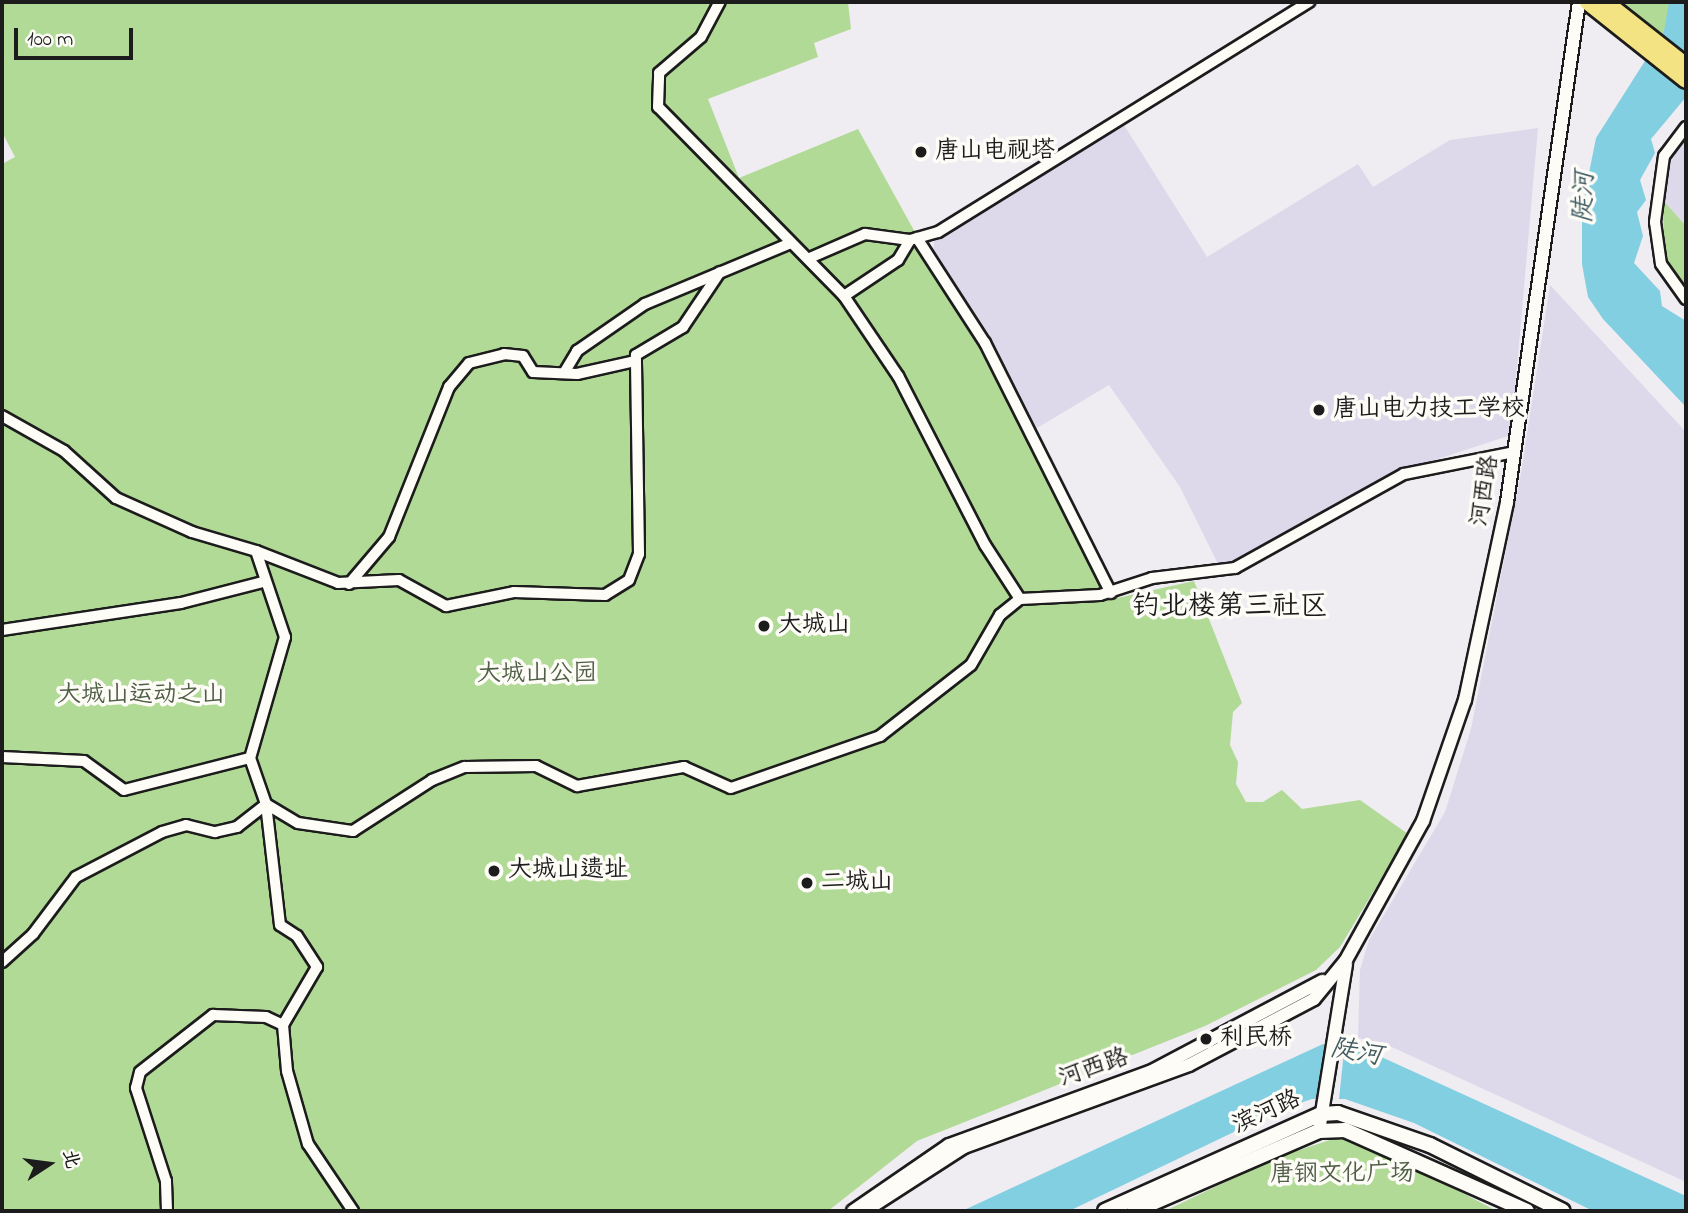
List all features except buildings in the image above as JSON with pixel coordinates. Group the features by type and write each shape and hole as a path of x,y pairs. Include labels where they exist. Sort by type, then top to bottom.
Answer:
{"main road":[{"path":"1588,2 1686,66"},
{"path":"1605,2 1628,28 1686,80"},
{"name":"滨河路","path":"1105,1211 1322,1109 1385,1126 1563,1211"},
{"name":"滨河路","path":"1134,1211 1319,1131 1345,1130 1393,1147 1527,1211"}],"street":[{"path":"720,2 701,37 659,73 655,96 677,131 791,243 812,257 844,296 898,376 985,545 1020,599"},
{"path":"812,257 865,234 914,239 938,232 1309,2"},
{"name":"河西路","path":"866,1211 964,1147 1189,1065 1314,999 1346,960 1438,787 1489,596 1514,452 1579,2"},
{"path":"1686,127 1664,156 1655,222 1661,264 1686,299"},
{"path":"844,296 898,260 914,239"},
{"path":"914,239 985,343 1111,593"},
{"path":"564,373 577,351 645,303 791,243"},
{"path":"2,416 64,451 116,498 192,532 349,584 399,580 446,606 514,592 597,597 628,580 639,554 643,511 635,361 640,349 683,327 720,272"},
{"path":"349,584 389,537 449,387 469,363 523,356 533,372 564,373 635,361"},
{"path":"266,804 334,833 353,831 432,780 465,767 536,766 577,786 673,766 731,788 752,783 880,736 971,665 1000,615 1020,599 1111,593 1152,578 1235,568 1404,474 1514,452"},
{"path":"256,551 263,582 278,607 285,636 250,758 266,804 280,925 297,936 317,967 283,1025 287,1071 309,1144 353,1211"},
{"path":"2,630 181,603 263,582"},
{"path":"2,757 31,764 84,761 124,790 250,758"},
{"path":"2,962 33,934 76,877 162,832 186,825 215,832 237,827 266,804"},
{"path":"1319,1131 1336,1041 1346,960"},
{"name":"河西路","path":"853,1211 949,1145 1190,1054 1313,990 1346,960"},
{"path":"167,1211 166,1181 136,1087 140,1072 213,1015 266,1017 283,1025"}],"shaded area":[{"path":"1124,125 1207,257 1358,164 1373,187 1450,140 1538,128 1511,435 1389,475 1223,574 1180,487 1109,385 1037,428 933,250 935,237"},
{"path":"1686,135 1686,226 1663,200 1668,167"},
{"path":"1550,285 1686,432 1686,1182 1383,1043 1358,1038 1360,970 1369,940 1445,812 1471,729 1521,473"}],"green space":[{"name":"大城山公园","path":"2,2 848,2 851,29 814,43 818,57 708,99 739,178 858,129 1027,435 1108,600 1194,581 1242,703 1233,712 1230,745 1238,762 1236,784 1246,802 1263,802 1282,790 1302,809 1360,800 1408,834 1340,947 1316,970 1205,1026 917,1141 828,1211 2,1211 2,164 15,157 2,132"},
{"path":"1622,2 1686,2 1686,55 1634,15"},
{"path":"1663,200 1686,226 1686,292 1664,262"},
{"name":"唐钢文化广场","path":"1339,1137 1363,1141 1497,1211 1165,1211 1275,1158"}],"water":[{"name":"陡河","path":"1669,2 1686,2 1686,97 1651,139 1655,153 1640,180 1646,200 1637,212 1643,236 1634,263 1660,291 1662,306 1686,321 1686,407 1603,319 1588,297 1582,264 1582,208 1596,138 1664,31"},
{"name":"陡河","path":"1323,1044 1377,1055 1686,1196 1686,1211 1593,1211 1414,1123 1345,1099 1312,1099 1282,1109 1069,1211 962,1211"}],"pier":[{"name":"利民桥","path":"1325,1041 1345,1043 1339,1102 1319,1100"}],"place":[{"name":"唐山电视塔","path":"921,152"},
{"name":"唐山电力技工学校","path":"1319,410"},
{"name":"大城山","path":"764,626"},
{"name":"大城山遗址","path":"494,871"},
{"name":"二城山","path":"807,883"},
{"name":"利民桥","path":"1206,1039"}],"district":[{"name":"钓北楼第三社区","path":"1230,608"}],"park label":[{"name":"大城山运动之山","path":"141,696"}]}
